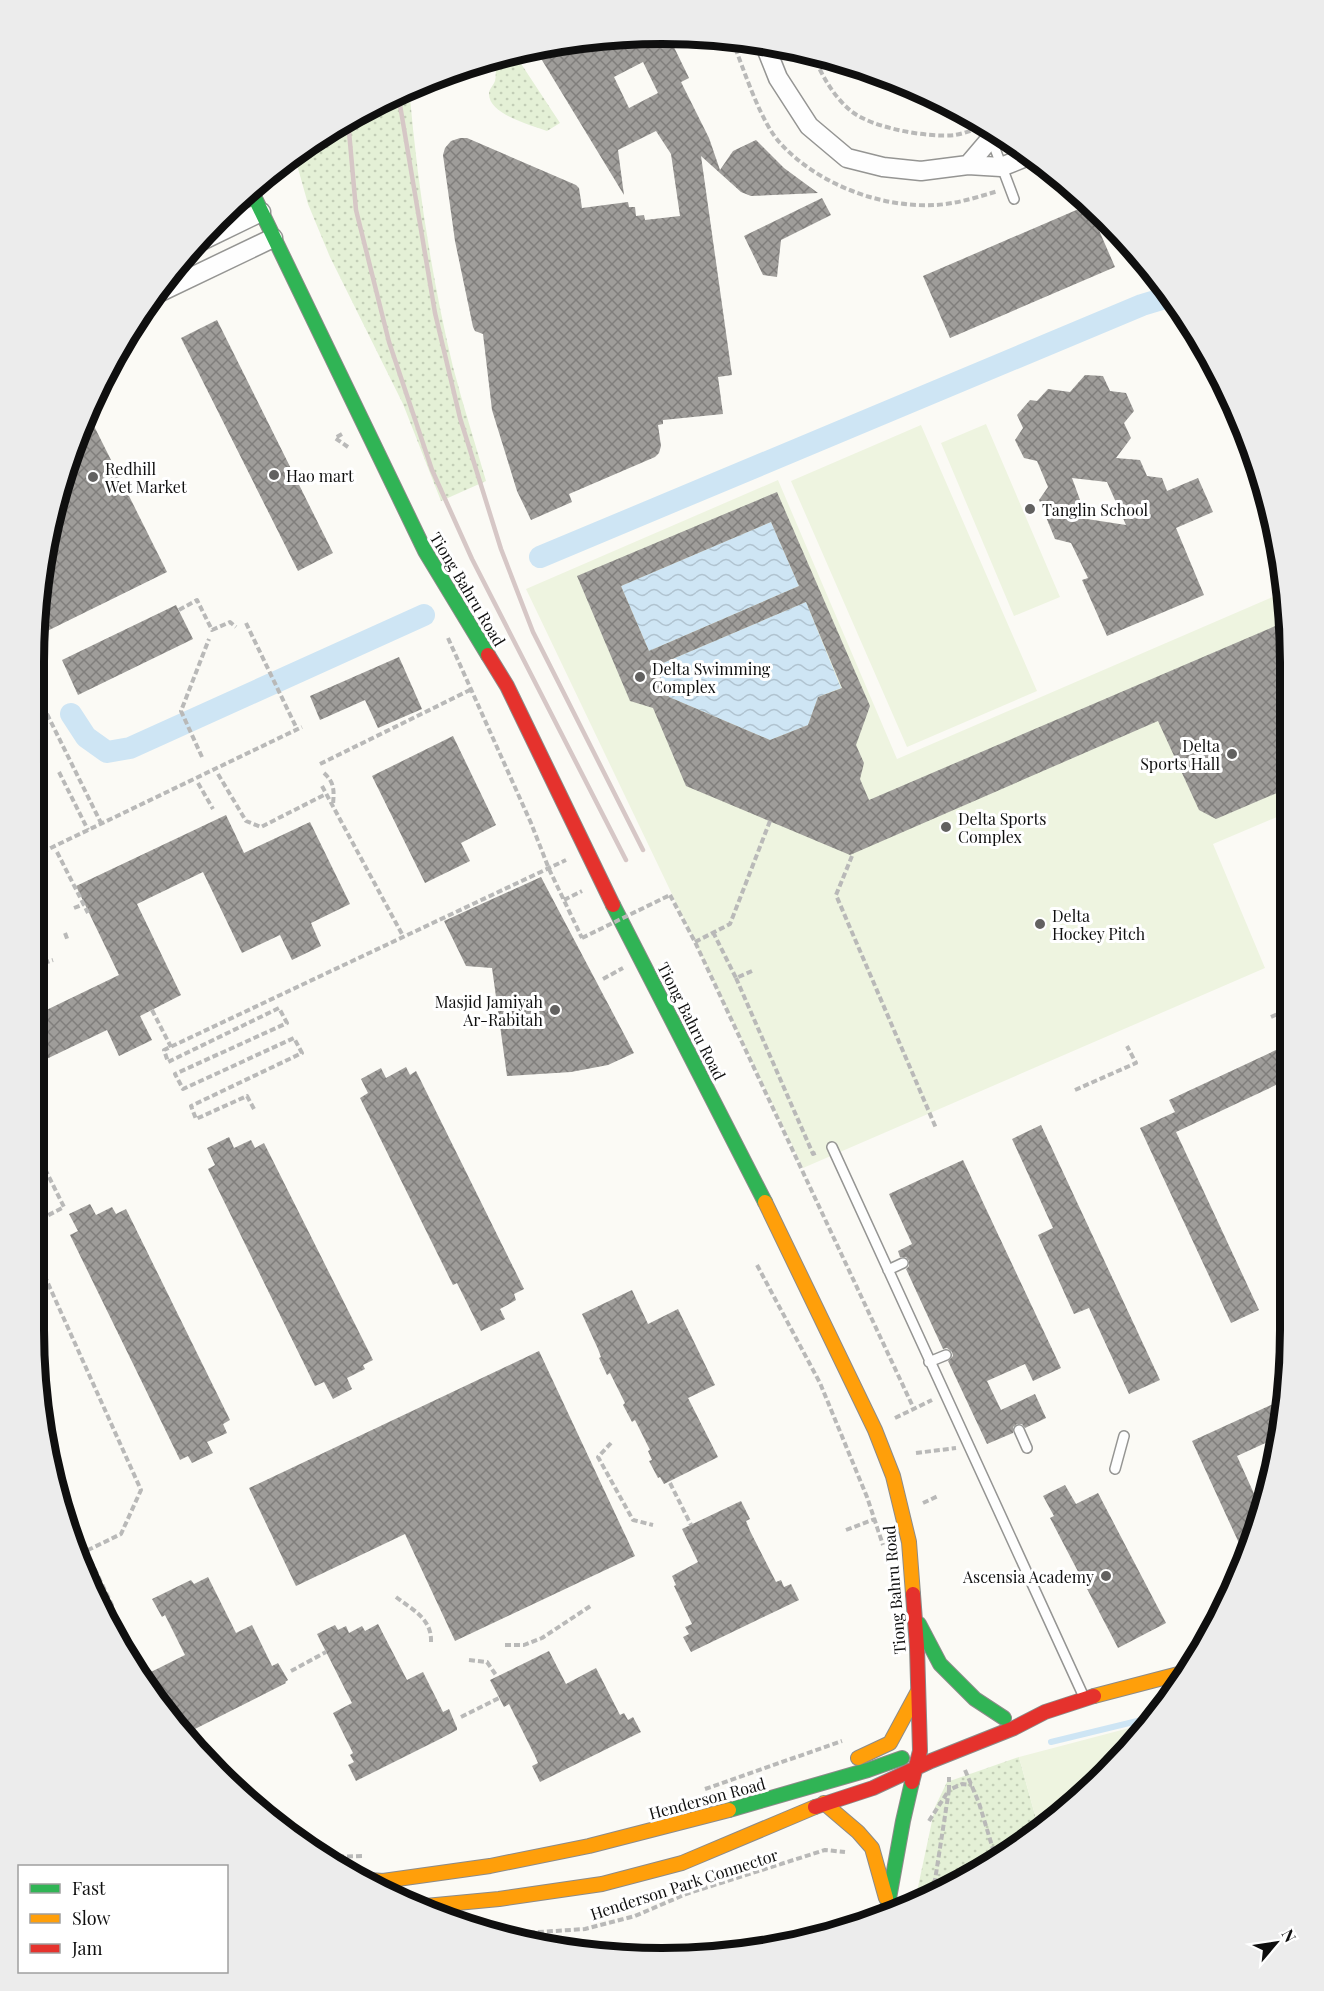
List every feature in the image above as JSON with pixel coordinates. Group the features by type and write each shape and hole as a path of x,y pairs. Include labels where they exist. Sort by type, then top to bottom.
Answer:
{"main road":[{"name":"Tiong Bahru Road","path":"254,197 424,551 507,686 586,851 752,1177 875,1430 893,1476 909,1542 920,1751 903,1821 888,1904"},
{"path":"914,1615 940,1664 975,1698 1004,1718"},
{"name":"Henderson Road","path":"436,1904 499,1899 602,1884 682,1863 824,1803 873,1788 949,1753 1014,1728 1045,1712 1084,1698 1175,1675"},
{"path":"747,1805 832,1772 867,1752 890,1743 917,1692"},
{"name":"Henderson Road","path":"382,1881 490,1866 589,1846 747,1805 868,1770 1014,1714 1045,1712"},
{"path":"824,1803 858,1832 872,1848 886,1905"}],"street":[{"path":"768,53 778,78 809,126 847,158 883,167 921,171 968,165 1001,166 1021,159"},
{"path":"968,165 988,137"},
{"path":"217,233 261,212"},
{"path":"169,288 273,238"}],"lane":[{"path":"992,139 1014,199"},
{"path":"832,1147 1084,1698"},
{"path":"888,1270 903,1263"},
{"path":"929,1362 945,1355"},
{"path":"1020,1430 1027,1448"},
{"path":"1114,1469 1124,1436"}],"path":[{"path":"817,64 825,83 852,112 875,124 909,132 984,134"},
{"path":"335,438 341,434"},
{"path":"179,610 197,600 212,630 230,622 237,627"},
{"path":"246,623 297,729"},
{"path":"202,757 181,711 209,639"},
{"path":"321,764 470,690"},
{"path":"47,714 101,823"},
{"path":"44,851 302,727"},
{"path":"59,772 88,830"},
{"path":"324,773 331,779 334,786 333,807"},
{"path":"218,774 246,821 261,826 326,794"},
{"path":"198,783 213,809"},
{"path":"322,786 403,936"},
{"path":"694,942 730,924 770,821"},
{"path":"254,1109 247,1096 196,1119 191,1106 302,1053 294,1038 183,1089 175,1074 287,1023 279,1008 168,1062 164,1050 586,851"},
{"path":"57,852 88,913"},
{"path":"852,856 836,894 936,1128"},
{"path":"564,900 582,938 670,895 914,1409"},
{"path":"74,908 84,904"},
{"path":"713,932 736,978 813,1154 832,1147"},
{"path":"65,933 68,941"},
{"path":"44,963 54,960"},
{"path":"736,978 752,971"},
{"path":"152,1010 171,1047"},
{"path":"1271,1017 1280,1013"},
{"path":"1075,1090 1136,1063 1127,1046"},
{"path":"44,1167 64,1207 44,1217"},
{"path":"757,1265 820,1383 875,1519 885,1552"},
{"path":"44,1275 141,1490 121,1534 86,1551 112,1605 110,1608"},
{"path":"894,1418 934,1398"},
{"path":"611,1443 598,1456 633,1520 653,1525"},
{"path":"916,1453 969,1446"},
{"path":"670,1483 691,1525"},
{"path":"917,1493 925,1512"},
{"path":"928,1501 938,1496"},
{"path":"846,1530 875,1519"},
{"path":"396,1597 426,1620 432,1642"},
{"path":"505,1645 524,1645 542,1638 592,1605"},
{"path":"291,1671 326,1652"},
{"path":"469,1660 487,1662 496,1675"},
{"path":"462,1717 499,1698"},
{"path":"701,1791 849,1738"},
{"path":"963,1765 994,1851"},
{"path":"934,1885 948,1790 962,1784 972,1785"},
{"name":"Henderson Park Connector","path":"528,1933 585,1929 635,1916 686,1894 825,1850 845,1852"},
{"path":"340,1857 374,1856"}],"green space":[{"path":"519,61 560,123 547,131 503,113 496,108 489,94 495,81 496,67"},
{"path":"410,97 421,193 438,298 453,367 486,481 441,501 403,404 330,257 308,204 297,163 353,126"},
{"path":"986,424 1060,597 1014,616 941,443"},
{"path":"921,425 1037,691 907,747 791,481"},
{"name":"Delta Sports Complex","path":"778,480 897,759 1276,595 1280,662 1280,816 1213,844 1265,968 803,1168 526,589"},
{"path":"1136,1726 1070,1794 1037,1822 1019,1757"},
{"path":"1019,1757 1037,1822 971,1865 917,1892 935,1807 947,1782"}],"water":[{"path":"771,522 799,586 649,651 621,586"},
{"path":"806,602 841,688 818,697 808,725 770,740 669,697 656,666"}],"building":[{"path":"673,44 689,78 681,82 709,138 720,170 733,151 756,140 784,168 818,193 751,196 741,192 701,156 732,375 718,377 723,414 663,420 663,424 658,425 661,446 655,457 569,494 572,502 531,520 517,491 492,410 483,334 475,331 473,327 455,241 443,155 445,148 451,141 467,138 576,185 579,188 582,208 628,202 629,207 635,207 636,216 644,215 645,220 680,216 671,154 656,131 618,150 624,195 539,55 622,45","holes":["643,62 658,93 629,108 614,77"]},
{"path":"822,198 831,215 781,240 777,277 763,275 744,236"},
{"path":"1081,208 1095,221 1115,267 950,338 923,276"},
{"path":"217,320 333,553 298,571 181,338"},
{"path":"1085,375 1103,376 1110,391 1126,393 1134,411 1124,423 1131,438 1116,458 1140,460 1147,476 1162,478 1167,491 1198,478 1213,512 1176,528 1204,595 1107,636 1082,580 1088,578 1071,543 1055,539 1039,500 1048,487 1037,461 1024,458 1015,440 1023,428 1017,415 1030,400 1037,401 1048,389 1070,392","holes":["1072,478 1107,482 1126,525 1087,519"]},
{"name":"Redhill Wet Market","path":"92,422 167,572 45,632 55,541 76,463"},
{"path":"777,492 870,706 856,745 864,763 860,779 869,800 1279,624 1280,792 1216,819 1199,810 1158,721 850,855 686,786 653,708 630,701 577,576","holes":["771,522 799,586 649,651 621,586","806,602 842,688 818,697 808,725 770,740 669,697 656,666"]},
{"path":"176,605 193,639 78,695 62,660"},
{"path":"399,657 422,709 378,728 365,700 320,720 310,696"},
{"path":"453,736 496,825 461,843 470,861 425,883 372,776"},
{"path":"226,815 244,853 310,822 350,904 311,923 321,946 292,960 280,935 242,953 203,872 137,904 181,995 140,1016 152,1040 119,1056 107,1030 44,1060 44,1011 119,975 76,886"},
{"name":"Masjid Jamiyah Ar-Rabitah","path":"541,877 634,1053 608,1065 571,1072 507,1076 492,968 466,966 444,921"},
{"path":"1280,1048 1280,1083 1176,1132 1259,1310 1231,1323 1140,1128 1175,1112 1169,1100"},
{"path":"406,1067 410,1075 416,1071 524,1289 514,1294 516,1300 500,1309 505,1319 481,1331 457,1283 453,1285 360,1098 368,1093 361,1079 381,1068 386,1078"},
{"path":"1041,1125 1160,1380 1129,1394 1089,1308 1074,1314 1038,1235 1053,1228 1012,1139"},
{"path":"229,1137 234,1148 251,1140 255,1148 264,1143 373,1360 363,1365 365,1369 347,1378 352,1389 333,1399 324,1382 315,1386 208,1169 215,1165 207,1148"},
{"path":"963,1160 1061,1368 1033,1381 1025,1364 987,1381 1001,1410 1035,1394 1046,1418 1025,1428 1022,1424 1017,1424 1013,1427 1013,1433 987,1444 948,1361 953,1356 952,1352 947,1348 943,1349 906,1269 909,1261 906,1257 900,1257 898,1251 912,1244 889,1194"},
{"path":"90,1204 96,1215 112,1207 116,1214 126,1209 230,1420 223,1424 227,1433 207,1442 213,1453 192,1463 188,1456 180,1460 70,1235 78,1231 69,1214"},
{"path":"632,1290 648,1324 678,1309 715,1385 688,1398 718,1457 664,1484 649,1461 652,1460 648,1451 650,1450 635,1420 632,1422 610,1373 607,1375 582,1314"},
{"path":"539,1351 635,1556 455,1641 405,1534 296,1586 249,1488"},
{"path":"1276,1403 1270,1441 1237,1456 1256,1499 1241,1547 1192,1441"},
{"path":"1065,1485 1076,1504 1098,1493 1166,1623 1118,1648 1050,1518 1054,1516 1043,1496"},
{"path":"741,1501 750,1519 746,1521 750,1531 776,1582 781,1580 784,1587 791,1584 799,1600 691,1652 683,1637 689,1634 685,1627 692,1624 674,1586 676,1585 672,1576 698,1562 682,1529"},
{"path":"208,1577 236,1633 252,1625 272,1666 278,1663 288,1680 192,1731 148,1673 185,1655 165,1615 162,1617 152,1599 191,1580 194,1584"},
{"path":"378,1624 407,1680 423,1672 443,1712 449,1709 457,1730 356,1781 348,1765 354,1762 350,1755 353,1753 333,1713 352,1703 317,1634 335,1625 338,1630 346,1626 349,1633 362,1626 365,1631"},
{"path":"549,1651 566,1684 596,1668 620,1715 624,1713 628,1720 633,1717 641,1732 540,1782 532,1766 538,1763 535,1756 509,1704 504,1707 490,1680"}],"waterway":[{"path":"540,557 1142,305 1163,299"},
{"path":"71,714 86,737 107,752 130,748 424,615"},
{"path":"1051,1742 1141,1720"}],"railway":[{"path":"400,102 435,313 460,418 501,549 533,632 643,850"},
{"path":"349,129 356,210 389,342 432,470 472,559 626,860"}],"traffic: fast":[{"path":"254,197 425,551 488,655"},
{"path":"613,905 765,1202"},
{"path":"919,1624 940,1664 975,1699 1004,1718"},
{"path":"729,1810 902,1758"},
{"path":"888,1904 912,1782"}],"traffic: slow":[{"path":"765,1202 875,1430 893,1476 909,1542 913,1594"},
{"path":"1094,1696 1175,1675"},
{"path":"858,1758 890,1743 917,1693"},
{"path":"824,1803 858,1832 872,1848 886,1898"},
{"path":"437,1905 499,1899 602,1884 682,1863 815,1807"},
{"path":"382,1881 490,1866 589,1846 729,1810"}],"traffic: jam":[{"path":"488,655 507,686 613,905"},
{"path":"912,1782 920,1751 913,1594"},
{"path":"815,1807 873,1788 931,1761 1014,1728 1045,1712 1094,1696"}],"place":[{"name":"Hao mart","path":"274,475"},
{"name":"Redhill Wet Market","path":"93,477"},
{"name":"Tanglin School","path":"1030,509"},
{"name":"Delta Swimming Complex","path":"640,677"},
{"name":"Delta Sports Hall","path":"1232,754"},
{"name":"Delta Sports Complex","path":"946,827"},
{"name":"Delta Hockey Pitch","path":"1040,924"},
{"name":"Masjid Jamiyah Ar-Rabitah","path":"555,1010"},
{"name":"Ascensia Academy","path":"1106,1576"}]}
